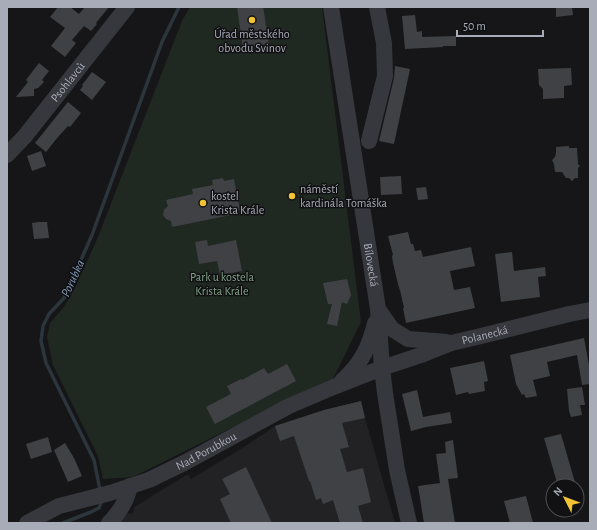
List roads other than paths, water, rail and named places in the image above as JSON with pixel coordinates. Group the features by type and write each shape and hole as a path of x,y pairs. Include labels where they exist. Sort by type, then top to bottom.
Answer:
{"street":[{"name":"Psohlavců","path":"7,155 25,136 127,7"},
{"name":"Bílovecká","path":"331,7 378,309 382,368 393,443 400,485 409,523"},
{"path":"369,141 385,76 384,43 377,7"},
{"path":"378,309 392,329 408,339 451,343"},
{"path":"336,386 352,372 363,356 372,335 378,309"},
{"name":"Polanecká","path":"382,368 451,343 590,310"},
{"name":"Nad Porubkou","path":"27,523 59,506 149,480 184,463 289,406 382,368"},
{"path":"109,523 121,509 128,495 130,486"}],"waterway":[{"name":"Porubka","path":"100,490 94,460 46,363 41,341 43,326 49,314 64,298 92,235 162,42 179,7"},
{"name":"Porubka","path":"63,523 99,508 102,500"}],"place":[{"name":"Úřad městského obvodu Svinov","path":"252,20"},
{"name":"náměstí kardinála Tomáška","path":"292,196"},
{"name":"kostel Krista Krále","path":"203,203"}],"park label":[{"name":"Park u kostela Krista Krále","path":"222,284"}]}
